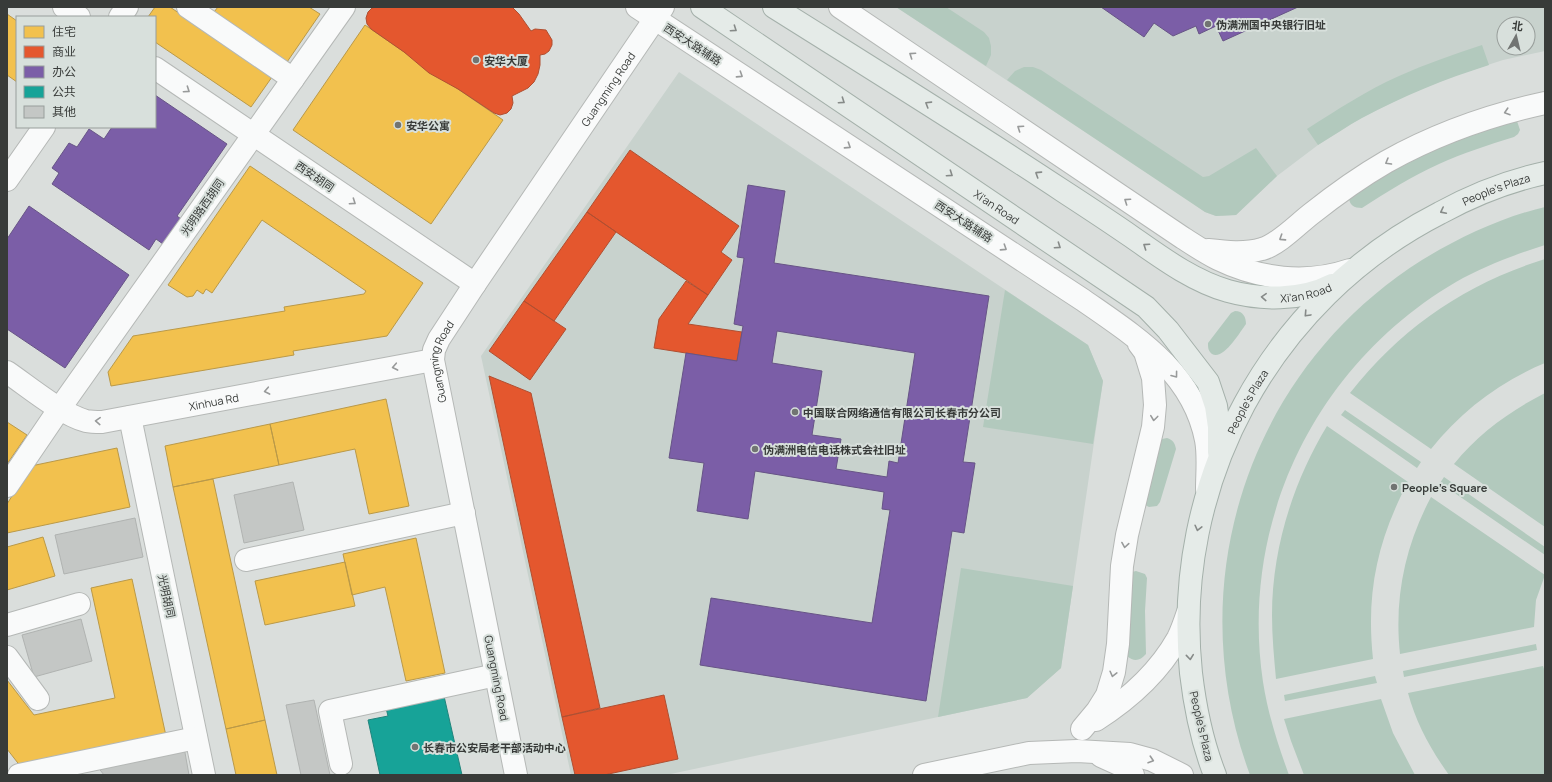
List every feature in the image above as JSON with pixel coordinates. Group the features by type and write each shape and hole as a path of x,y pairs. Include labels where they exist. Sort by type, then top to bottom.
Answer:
{"main road":[{"name":"Xi'an Road","path":"702,7 1146,307 1194,361 1208,382 1216,406 1219,427 1218,458"},
{"name":"Xi'an Road","path":"774,7 1001,150 1166,260 1200,279 1227,291 1252,296 1279,298 1308,294 1325,289 1348,274"},
{"name":"People's Plaza","path":"1215,775 1201,730 1193,691 1189,652 1188,612 1191,573 1197,534 1206,496 1218,458 1234,423 1253,388 1274,355 1298,323 1348,274 1398,236 1457,203 1495,188 1545,173"}],"street":[{"path":"64,7 78,16"},
{"path":"121,16 127,7"},
{"path":"188,7 293,79"},
{"name":"光明路西胡同","path":"7,486 60,408 344,7"},
{"name":"西安大路辅路","path":"637,7 659,13 1077,295 1128,331 1153,351 1173,371 1191,398 1199,415 1206,440 1208,458 1206,496"},
{"path":"840,7 1183,238 1216,258 1234,267 1284,279 1310,279 1348,274"},
{"name":"Guangming Road","path":"516,775 433,360 434,350 438,339 659,13"},
{"name":"西安胡同","path":"156,69 475,284"},
{"path":"1183,238 1207,250 1234,252 1263,249 1286,236 1310,215 1347,187 1386,162 1428,140 1471,123 1516,109 1545,103"},
{"path":"7,180 43,128"},
{"path":"1082,728 1097,711 1107,695 1114,672 1118,644 1122,566 1127,535 1147,452 1155,405 1153,378 1145,352 1128,331"},
{"name":"Xinhua Rd","path":"7,372 60,408 87,421 102,422 433,360"},
{"name":"光明胡同","path":"130,417 204,775"},
{"path":"246,560 464,513"},
{"path":"7,625 79,604"},
{"path":"1029,753 1074,734 1121,702 1146,681 1163,661 1178,637 1188,612"},
{"path":"7,657 38,699"},
{"path":"341,764 330,711 496,675"},
{"path":"19,775 196,738"},
{"path":"1085,751 1105,757 1123,766 1133,775"},
{"path":"924,775 1029,753 1085,751 1130,754 1152,760 1182,775"}],"shaded area":[{"path":"896,7 1545,7 1545,51 1536,53 1536,16 1496,16 1496,56 1522,56 1503,60 1454,76 1407,95 1361,118 1318,145 1277,176 1236,215 1216,216 1205,212"},
{"name":"中国联合网络通信有限公司长春市分公司","path":"679,72 1088,345 1103,381 1061,668 1027,698 666,775 571,775 481,356"}],"green space":[{"path":"896,7 946,7 984,32 989,38 991,55 986,66"},
{"path":"1482,45 1489,65 1440,82 1393,102 1356,121 1318,145 1307,129 1352,101 1387,82 1430,63"},
{"path":"1024,67 1033,67 1041,70 1203,177 1209,176 1256,148 1277,176 1236,215 1216,216 1205,212 1007,80 1015,71"},
{"path":"1517,121 1520,130 1514,137 1448,160 1400,184 1362,208 1354,207 1350,202 1349,197 1390,168 1474,129"},
{"path":"1545,207 1545,245 1499,261 1467,276 1407,316 1363,357 1327,402 1298,453 1277,507 1263,564 1259,622 1265,694 1274,729 1289,775 1250,775 1230,702 1222,629 1227,557 1244,487 1272,421 1312,360 1362,306 1422,260 1451,243 1497,222"},
{"path":"1545,259 1545,363 1513,379 1483,398 1455,422 1431,449 1350,393 1370,369 1391,348 1413,328 1437,311 1488,281"},
{"path":"1005,290 1088,345 1103,381 1093,444 983,427"},
{"path":"1235,311 1244,315 1246,324 1236,339 1226,350 1216,355 1212,354 1209,350 1208,343 1231,313"},
{"path":"1545,393 1545,527 1454,464 1474,442 1507,415"},
{"path":"1345,410 1421,462 1417,468 1341,415"},
{"path":"1327,426 1408,482 1388,525 1376,568 1371,612 1373,659 1276,679 1272,615 1273,590 1280,541 1304,470"},
{"path":"1167,438 1173,442 1176,449 1160,502 1157,506 1149,507 1145,505 1159,443 1162,439"},
{"path":"1444,477 1545,547 1545,555 1440,483"},
{"path":"1431,497 1545,575 1536,600 1534,627 1400,654 1400,593 1408,553 1414,534"},
{"path":"961,568 1073,586 1061,668 1027,698 938,717"},
{"path":"1136,571 1145,574 1147,578 1145,611 1146,654 1135,660 1127,656 1132,572"},
{"path":"1536,644 1537,650 1404,677 1403,671"},
{"path":"1543,666 1545,672 1545,775 1449,775 1425,736 1415,715 1408,693"},
{"path":"1375,676 1377,683 1285,701 1284,695"},
{"path":"1381,699 1393,733 1415,775 1304,775 1284,719"}],"building: 住宅":[{"path":"155,7 170,7 272,77 251,107 156,43 156,16 149,16"},
{"path":"218,7 309,7 320,14 287,62 214,12"},
{"path":"7,14 16,20 16,81 7,75"},
{"name":"安华公寓","path":"365,25 503,120 431,224 293,130"},
{"path":"250,166 423,283 387,336 293,351 294,355 111,386 108,372 133,336 285,311 284,307 364,294 366,291 262,220 212,293 206,289 203,294 197,290 193,296 187,297 168,285"},
{"path":"386,399 409,506 369,514 355,449 279,465 270,424"},
{"path":"7,422 27,435 7,464"},
{"path":"270,424 279,465 173,487 165,446"},
{"path":"117,448 130,507 7,533 7,504 31,466"},
{"path":"213,479 265,720 226,729 173,487"},
{"path":"43,537 55,576 7,590 7,547"},
{"path":"416,538 445,673 406,681 385,587 352,595 343,554"},
{"path":"345,562 355,606 265,625 255,581"},
{"path":"132,579 166,736 21,767 7,749 7,680 34,715 115,698 91,588"},
{"path":"265,720 277,775 236,775 226,729"}],"building: 商业":[{"name":"安华大厦","path":"512,7 531,31 535,29 546,30 552,40 552,45 549,51 540,55 538,74 534,82 528,88 512,96 513,103 511,109 507,113 500,115 494,113 458,89 429,73 404,52 371,29 367,24 366,18 368,12 372,8"},
{"path":"630,150 739,226 721,252 732,260 708,295 587,212"},
{"path":"587,212 616,232 554,321 524,301"},
{"path":"686,281 708,295 688,324 742,332 737,361 654,348 659,319"},
{"path":"524,301 566,329 530,380 489,351"},
{"path":"489,376 531,393 600,708 562,717"},
{"path":"664,695 678,759 604,775 575,775 562,717"}],"building: 办公":[{"name":"伪满洲国中央银行旧址","path":"1101,7 1298,7 1223,41 1216,26 1199,34 1196,26 1173,36 1154,23 1144,37"},
{"path":"156,96 227,144 177,216 181,219 163,244 156,239 149,250 52,184 59,173 52,168 69,143 77,147 89,129 104,139 111,128 156,128"},
{"name":"伪满洲电信电话株式会社旧址","path":"748,185 785,191 774,263 989,296 963,462 975,463 964,533 952,531 926,701 700,665 711,598 872,623 890,510 882,509 884,492 755,471 748,519 697,511 704,463 669,458 686,353 737,361 743,326 734,324 744,258 737,257","holes":["777,331 915,353 898,463 889,461 887,477 836,469 841,439 812,435 822,371 772,363"]},
{"path":"29,206 129,275 65,368 7,329 7,239"}],"building: 公共":[{"name":"长春市公安局老干部活动中心","path":"444,696 462,775 380,775 368,720 388,716 386,708"}],"building: 其他":[{"path":"293,482 304,530 244,543 234,495"},
{"path":"135,518 143,557 64,574 55,535"},
{"path":"81,619 92,661 34,677 22,635"},
{"path":"314,700 330,775 301,775 286,705"},
{"path":"184,747 189,775 104,775 97,766"}],"place":[{"name":"伪满洲国中央银行旧址","path":"1208,24"},
{"name":"安华大厦","path":"476,60"},
{"name":"安华公寓","path":"398,125"},
{"name":"中国联合网络通信有限公司长春市分公司","path":"795,412"},
{"name":"伪满洲电信电话株式会社旧址","path":"755,449"},
{"name":"People's Square","path":"1394,487"},
{"name":"长春市公安局老干部活动中心","path":"415,747"}]}
